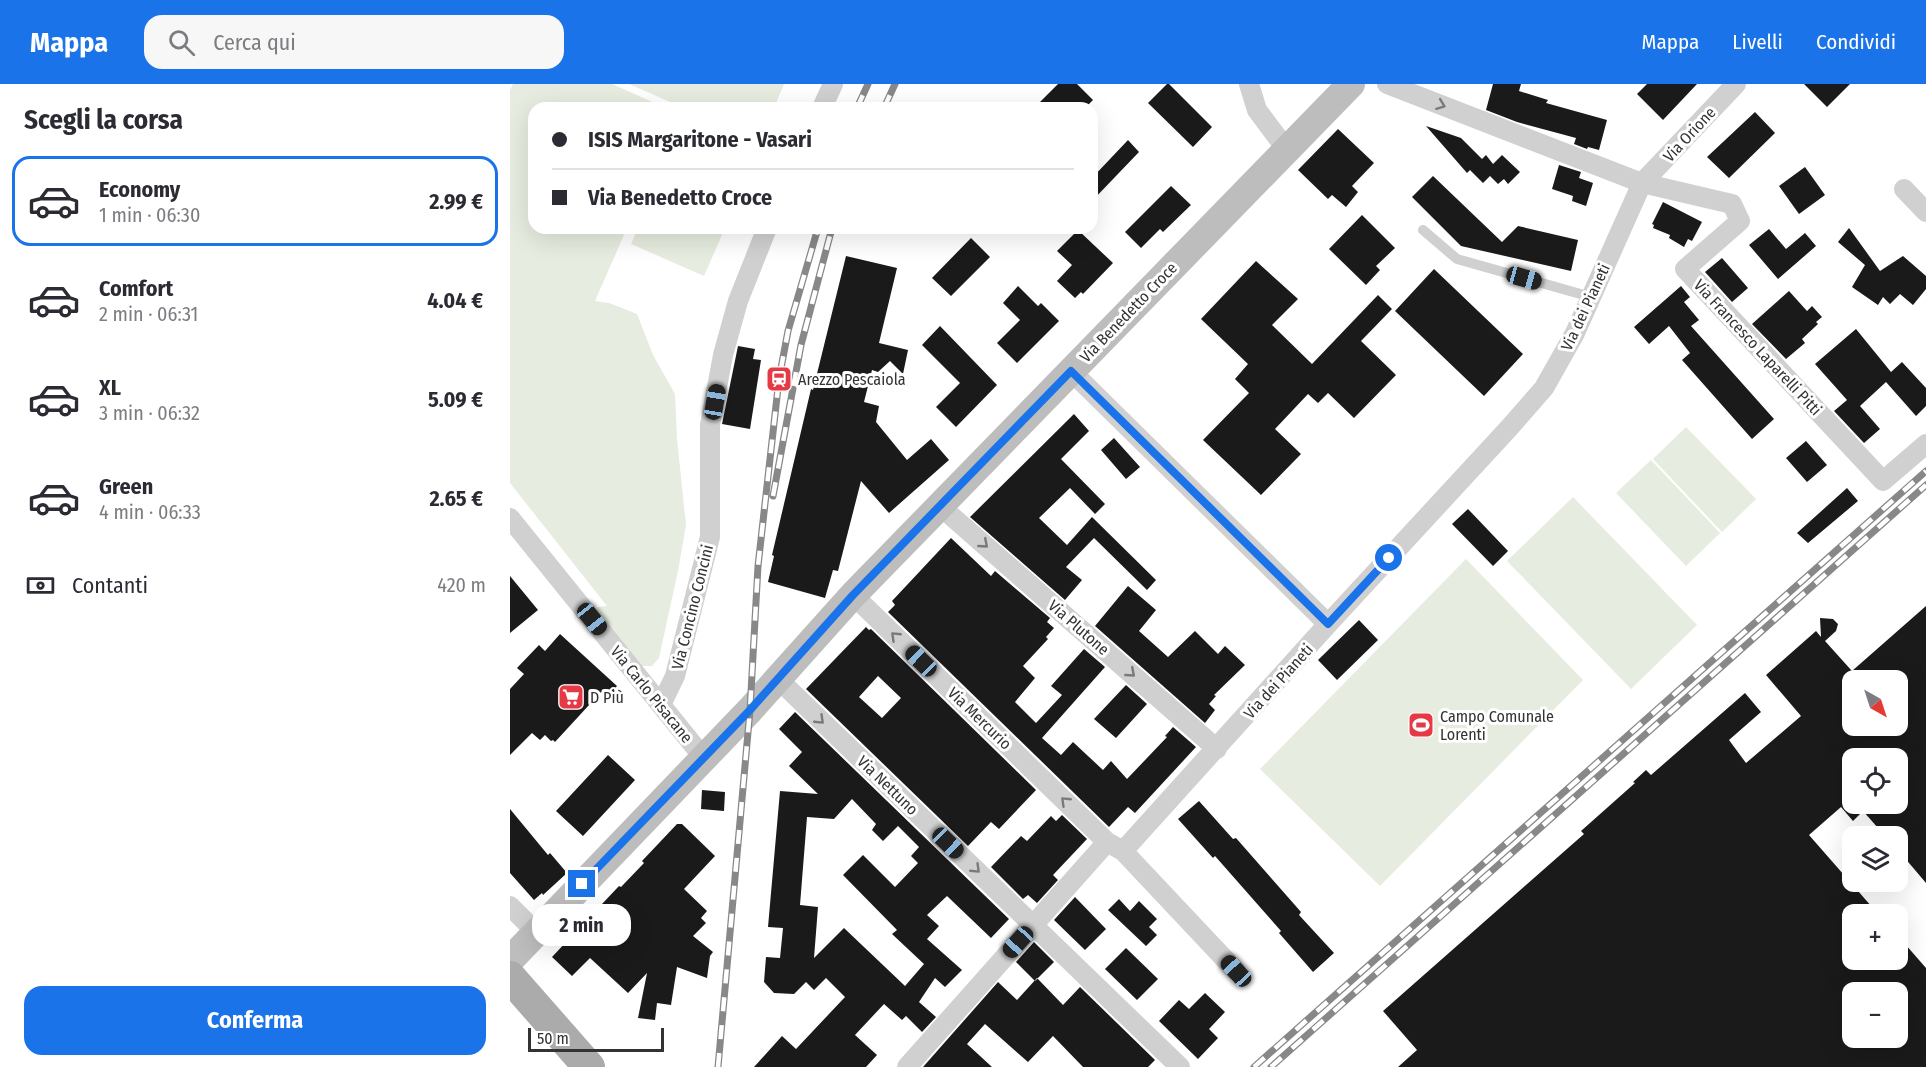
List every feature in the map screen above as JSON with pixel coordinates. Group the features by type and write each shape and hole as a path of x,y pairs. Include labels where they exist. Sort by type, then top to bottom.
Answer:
{"main road":[{"name":"Via Benedetto Croce","path":"510,960 778,679 853,595 1351,84"},
{"path":"510,977 589,1067"}],"street":[{"path":"825,102 833,84"},
{"path":"1249,84 1257,110 1287,150"},
{"name":"Via Francesco Laparelli Pitti","path":"1387,84 1642,183 1732,204 1740,221 1685,269 1883,481 1926,444"},
{"name":"Via Orione","path":"1642,183 1736,84"},
{"name":"Via dei Pianeti","path":"907,1067 1034,924 1217,749 1544,388 1575,333 1642,183"},
{"path":"1904,189 1926,212"},
{"name":"Via Concino Concini","path":"662,705 675,676 710,537 710,425 723,355 738,301 765,234"},
{"path":"1071,371 1328,624"},
{"name":"Via Plutone","path":"940,506 1217,749"},
{"name":"Via Carlo Pisacane","path":"510,518 703,758"},
{"name":"Via Mercurio","path":"853,595 1115,846 1236,971"},
{"name":"Via Nettuno","path":"778,679 1034,924 1179,1067"},
{"path":"510,906 536,932"}],"lane":[{"path":"1423,230 1457,259 1591,297"}],"shaded area":[{"path":"513,84 612,84 652,102 528,102 528,234 624,234 595,301 609,303 637,314 653,355 675,394 686,525 659,658 652,666 639,666 596,615 598,607 607,606 510,483 510,90"},
{"path":"629,84 784,84 776,102 670,102"},
{"path":"635,234 722,234 704,276 631,244"},
{"path":"1686,427 1756,499 1722,532 1653,459"},
{"path":"1651,460 1720,533 1686,566 1616,493"},
{"path":"1573,497 1697,625 1631,689 1507,561"},
{"name":"Campo Comunale Lorenti","path":"1466,559 1583,680 1380,886 1260,769"}],"building":[{"path":"1058,84 1077,84 1093,100 1091,102 1040,102"},
{"path":"1167,84 1212,127 1193,147 1148,103"},
{"path":"1493,84 1521,84 1519,91 1548,100 1546,103 1607,120 1599,150 1588,147 1587,149 1574,144 1576,138 1517,122 1486,110"},
{"path":"1647,84 1697,84 1663,120 1637,94"},
{"path":"1804,84 1850,84 1827,107"},
{"path":"1755,112 1775,133 1729,178 1707,157"},
{"path":"1426,126 1461,138 1482,159 1486,155 1493,164 1502,155 1520,172 1508,184 1504,179 1498,184 1490,176 1483,183 1470,170 1467,173"},
{"path":"1338,129 1374,163 1352,186 1358,192 1346,207 1332,195 1328,199 1298,170"},
{"path":"1128,140 1139,152 1098,195 1098,172"},
{"path":"1559,165 1581,172 1579,178 1593,183 1586,206 1572,201 1573,196 1552,189"},
{"path":"1805,167 1825,195 1799,214 1779,186"},
{"path":"1433,176 1502,242 1518,226 1578,240 1571,271 1461,246 1412,197"},
{"path":"1171,186 1191,205 1163,232 1160,229 1141,248 1125,232"},
{"path":"1663,202 1702,222 1692,241 1688,239 1684,247 1669,238 1670,235 1653,228 1652,224"},
{"path":"1362,215 1395,248 1376,266 1380,270 1366,285 1329,249"},
{"path":"1849,228 1880,271 1903,256 1926,276 1926,289 1913,305 1900,294 1890,304 1883,297 1878,305 1852,287 1865,265 1838,242"},
{"path":"1769,229 1786,249 1805,233 1816,246 1778,279 1749,245"},
{"path":"1074,234 1082,234 1113,263 1083,294 1081,292 1075,298 1057,281 1072,265 1057,251"},
{"path":"971,238 990,257 951,296 932,278"},
{"path":"846,256 897,268 879,343 908,350 903,374 890,361 878,372 872,370 864,402 879,406 876,422 907,460 931,439 949,460 889,513 861,481 838,571 833,570 825,598 768,582 774,556 772,555 811,389 813,390"},
{"path":"1722,258 1748,288 1732,302 1705,272"},
{"path":"1256,261 1298,299 1272,325 1312,364 1378,295 1392,309 1361,341 1396,375 1354,418 1328,393 1318,403 1308,394 1275,429 1301,454 1261,495 1203,440 1249,393 1235,379 1248,364 1201,319"},
{"path":"1434,269 1523,354 1484,396 1395,311"},
{"path":"1018,286 1038,306 1041,303 1059,321 1017,363 997,343 1020,320 1003,303"},
{"path":"1681,286 1690,297 1684,302 1699,320 1691,326 1774,419 1752,439 1682,360 1690,353 1669,326 1649,344 1634,327"},
{"path":"1789,291 1807,311 1812,306 1822,317 1802,339 1805,343 1786,359 1752,324"},
{"path":"940,326 997,385 956,427 936,407 960,383 922,345"},
{"path":"1856,329 1891,372 1902,362 1926,388 1926,406 1916,416 1886,382 1860,406 1880,429 1864,443 1834,411 1847,400 1815,364"},
{"path":"738,346 755,349 753,359 761,360 750,429 722,424"},
{"path":"1074,414 1089,431 1061,459 1105,504 1095,514 1070,488 1039,518 1067,545 1092,517 1156,580 1147,590 1094,538 1066,567 1082,580 1065,600 970,517"},
{"path":"1114,438 1140,467 1126,479 1101,450"},
{"path":"1806,441 1827,465 1807,482 1786,458"},
{"path":"1847,488 1858,501 1808,543 1797,533"},
{"path":"1468,509 1508,551 1493,566 1452,524"},
{"path":"951,538 991,576 995,571 1050,618 1047,622 1054,628 1046,637 1048,639 1023,666 1035,678 1015,702 1036,723 1062,695 1051,686 1084,649 1105,667 1042,738 1061,755 1073,742 1103,770 1111,761 1127,779 1167,737 1165,736 1173,727 1196,747 1135,813 1128,807 1109,827 888,612 895,605 892,601"},
{"path":"510,576 538,610 510,633"},
{"path":"1128,586 1156,610 1139,631 1168,657 1195,631 1218,654 1225,646 1245,665 1214,695 1216,696 1209,704 1215,710 1205,723 1095,626"},
{"path":"1926,606 1926,883 1908,862 1908,826 1876,826 1866,814 1908,814 1908,748 1842,748 1842,808 1809,835 1842,873 1842,892 1859,892 1869,904 1842,904 1842,970 1908,970 1908,947 1926,968 1926,1067 1398,1067 1417,1050 1383,1011 1584,834 1581,831 1635,783 1633,782 1646,770 1651,775 1745,693 1761,712 1729,740 1746,763 1801,716 1766,675 1816,631 1821,637 1820,618 1833,619 1838,624 1836,631 1825,641 1851,670 1842,670 1842,736 1908,736 1908,670 1853,670"},
{"path":"1359,620 1378,640 1337,680 1318,660"},
{"path":"866,627 871,629 1036,790 999,829 991,822 968,846 806,689","holes":["878,676 901,698 882,718 859,697"]},
{"path":"560,634 617,686 607,698 601,692 555,742 545,735 540,740 532,733 510,755 510,689 524,674 517,668 539,645 545,651"},
{"path":"1126,685 1147,704 1116,738 1094,719"},
{"path":"795,712 1009,919 991,938 947,896 927,915 939,926 927,939 962,970 945,987 935,978 919,1002 936,1017 922,1032 906,1016 902,1020 884,1004 855,1035 877,1055 866,1067 754,1067 782,1036 796,1049 845,997 826,978 814,990 806,982 794,994 774,993 764,982 766,957 780,958 783,928 768,927 780,791 818,794 789,766 802,752 779,729","holes":["852,799 876,824 872,830 883,841 898,826 919,847 911,856 918,863 895,887 863,855 843,875 897,930 892,934 924,964 905,986 844,928 814,958 818,907 800,905 807,817 834,819"]},
{"path":"608,755 635,780 583,836 556,811"},
{"path":"702,790 725,792 724,811 701,809"},
{"path":"1199,801 1233,839 1236,838 1301,912 1299,915 1334,953 1313,972 1279,933 1281,931 1215,856 1213,858 1178,819"},
{"path":"510,809 548,855 550,853 567,873 543,895 542,893 534,900 510,873"},
{"path":"1847,814 1860,814 1853,821"},
{"path":"1062,815 1087,839 1053,875 1058,880 1037,903 1028,895 1023,899 991,867 1021,836 1027,841 1051,816 1056,821"},
{"path":"677,824 682,824 715,856 684,889 707,911 701,918 706,923 693,936 713,952 710,956 707,978 677,967 671,1005 657,1003 655,1020 638,1018 647,973 628,993 590,958 572,976 552,957 644,863 642,861"},
{"path":"1075,897 1106,929 1085,950 1054,920"},
{"path":"1119,899 1130,911 1139,901 1157,919 1149,927 1157,935 1146,946 1108,910"},
{"path":"1034,942 1054,962 1035,981 1016,962"},
{"path":"1126,948 1158,979 1137,1000 1105,969"},
{"path":"1037,978 1063,1005 1080,987 1155,1060 1148,1067 1083,1067 1053,1036 1028,1062 985,1024 967,1044 992,1067 923,1067 998,982 1017,1000"},
{"path":"1205,993 1225,1012 1209,1029 1218,1038 1198,1059 1159,1021 1179,1000 1189,1009"}],"railway":[{"path":"860,102 868,84"},
{"path":"887,102 895,84"},
{"path":"718,1067 750,710 758,566 779,379 788,331 816,234"},
{"path":"773,496 801,345 830,234"},
{"path":"1254,1067 1926,471"},
{"path":"1271,1067 1926,485"}],"place":[{"name":"Arezzo Pescaiola","path":"779,379"},
{"name":"D Più","path":"571,697"},
{"name":"Campo Comunale Lorenti","path":"1421,725"}],"route":[{"path":"582,884 750,710 853,595 1071,371 1328,624 1389,558"}]}
